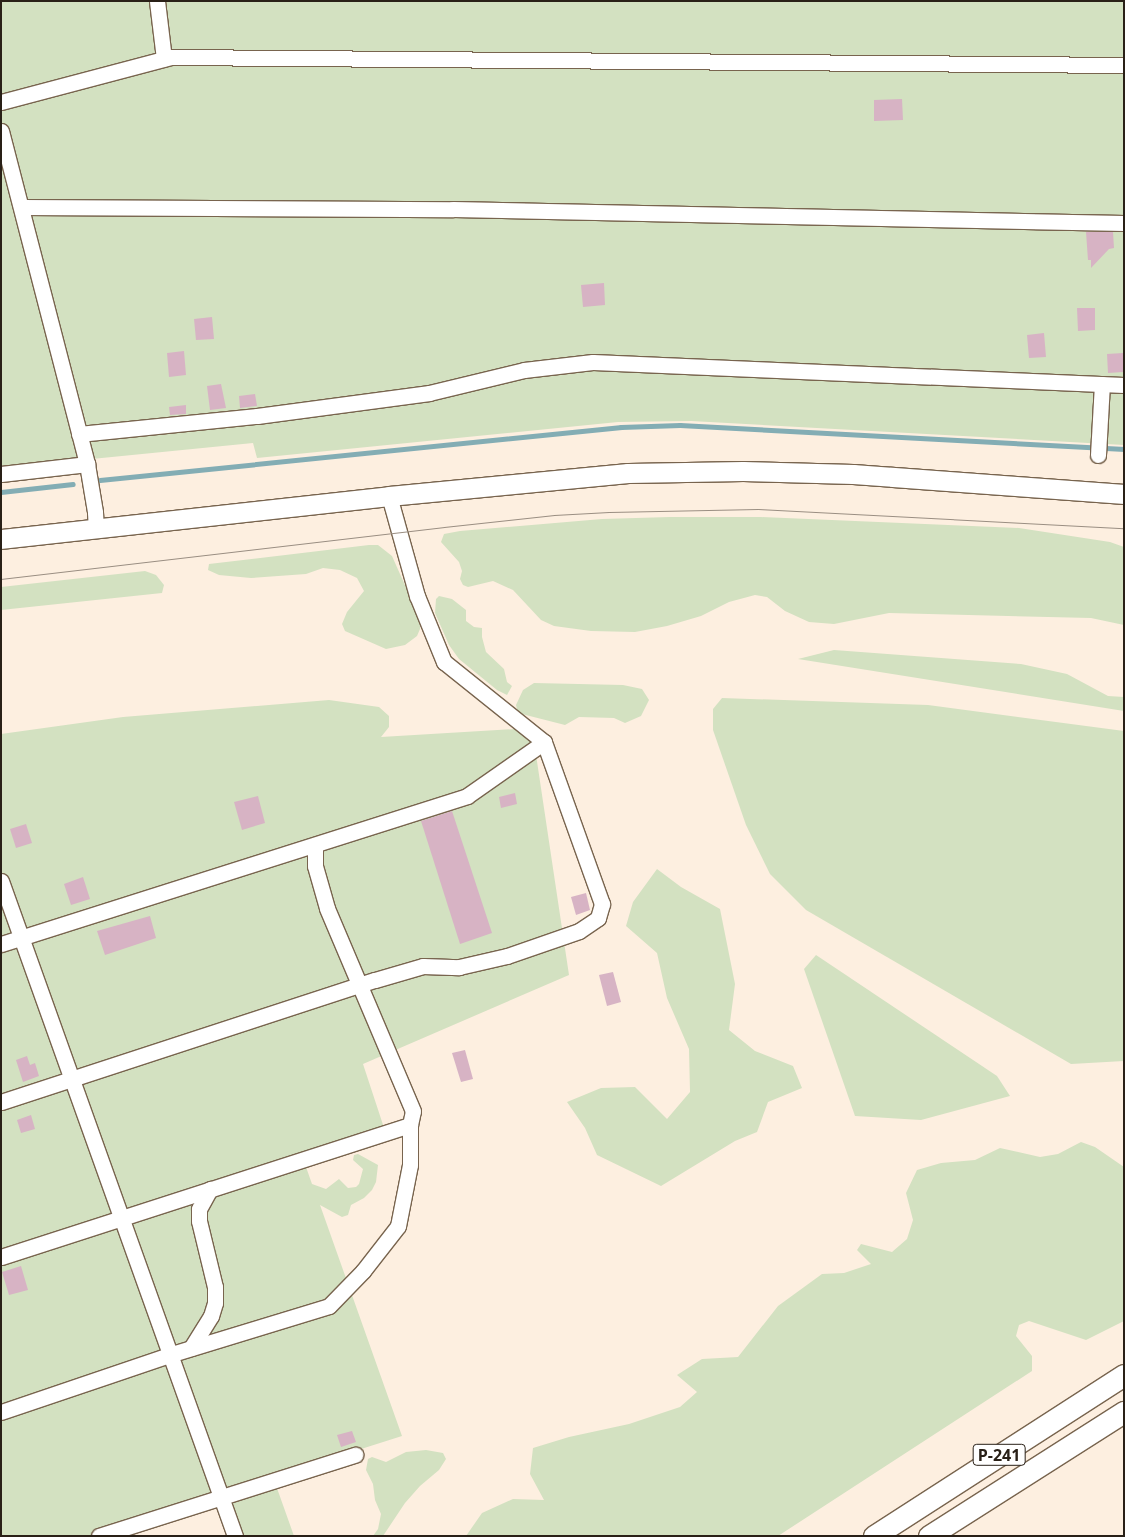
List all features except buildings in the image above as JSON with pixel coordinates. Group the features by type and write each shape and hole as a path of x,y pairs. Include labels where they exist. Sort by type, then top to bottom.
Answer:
{"highway":[{"name":"Р-241","path":"874,1536 1124,1375"},
{"name":"Р-241","path":"929,1536 1124,1412"}],"main road":[{"path":"1,539 389,496 628,473 743,471 853,474 1124,494"}],"lane":[{"path":"157,1 164,59"},
{"path":"1,102 164,59 181,57 1124,65"},
{"path":"1,131 87,464 96,529"},
{"path":"22,207 453,209 1124,223"},
{"path":"79,434 257,416 419,394 524,370 593,362 1124,385"},
{"path":"1098,455 1102,384"},
{"path":"1,474 87,464"},
{"path":"1,1102 423,966 459,967 507,956 579,931 598,918 602,904 544,742 444,662 417,596 389,496"},
{"path":"1,944 467,796 544,742"},
{"path":"1,1412 172,1354 329,1306 369,1264 400,1220 410,1165 410,1126 413,1111 411,1102 401,1086 390,1052 324,899 315,866 315,845"},
{"path":"1,881 73,1078 120,1217 172,1354 235,1536"},
{"path":"1,1257 120,1217 410,1126"},
{"path":"191,1348 211,1316 215,1303 215,1287 199,1221 200,1209 210,1189"},
{"path":"99,1536 355,1455"}],"green space":[{"path":"1,1 1124,1 1124,445 691,421 618,422 257,458 253,443 1,468"},
{"path":"761,517 1019,528 1110,542 1124,547 1124,625 1091,618 889,613 834,624 809,622 785,611 767,597 755,595 729,602 701,616 667,626 635,632 591,631 554,626 541,620 513,590 493,581 468,587 463,585 460,579 462,571 459,562 441,542 444,534 460,531 602,519"},
{"path":"378,545 392,556 420,619 420,629 417,636 405,645 386,649 345,631 342,624 347,612 364,591 357,578 340,570 323,568 306,574 251,578 219,575 208,570 209,564"},
{"path":"145,571 156,575 164,585 162,593 1,610 1,587"},
{"path":"439,596 452,599 466,610 466,621 474,627 482,628 486,652 504,669 507,682 512,686 507,695 497,690 459,659 449,645 435,613 436,599"},
{"path":"834,650 1021,664 1067,674 1108,696 1124,697 1124,711 798,659"},
{"path":"534,683 623,685 642,689 649,700 641,716 625,723 614,718 579,717 565,725 518,713 516,705 523,690"},
{"path":"722,698 928,705 1124,731 1124,1061 1071,1064 806,910 770,874 746,825 713,730 713,709"},
{"path":"329,700 379,707 389,716 389,727 381,737 532,728 569,975 363,1064 388,1140 306,1167 312,1184 326,1189 339,1179 348,1188 356,1187 359,1184 363,1169 353,1160 354,1155 358,1154 378,1165 376,1182 372,1190 364,1198 351,1205 348,1215 342,1217 320,1205 402,1436 273,1477 294,1536 241,1536 228,1500 123,1536 1,1536 1,734 123,717"},
{"path":"657,869 681,887 720,909 735,984 729,1030 755,1051 793,1066 802,1088 768,1102 757,1132 735,1141 661,1186 597,1155 585,1128 567,1102 601,1088 635,1087 667,1119 690,1092 689,1049 667,998 657,953 626,926 633,902"},
{"path":"816,955 997,1076 1010,1096 921,1120 855,1116 804,969"},
{"path":"1081,1142 1095,1147 1124,1167 1124,1321 1086,1340 1029,1321 1019,1325 1016,1336 1032,1356 1032,1371 778,1536 466,1536 482,1513 513,1499 544,1500 530,1474 533,1448 569,1437 629,1424 680,1407 697,1392 677,1375 702,1359 738,1357 778,1306 822,1274 844,1273 871,1264 857,1250 861,1244 892,1252 907,1239 913,1220 906,1193 917,1170 941,1163 975,1160 1000,1148 1040,1157 1058,1154"},
{"path":"426,1450 443,1453 446,1459 439,1470 420,1486 405,1503 383,1536 373,1536 378,1529 381,1514 375,1500 373,1484 366,1470 368,1459 372,1457 386,1462 406,1452"}],"waterway":[{"path":"100,480 621,427 680,425 1124,449"},
{"path":"1,492 73,484"}],"tram line":[{"path":"1,579 444,527 554,515 609,512 758,509 1124,528"}]}
